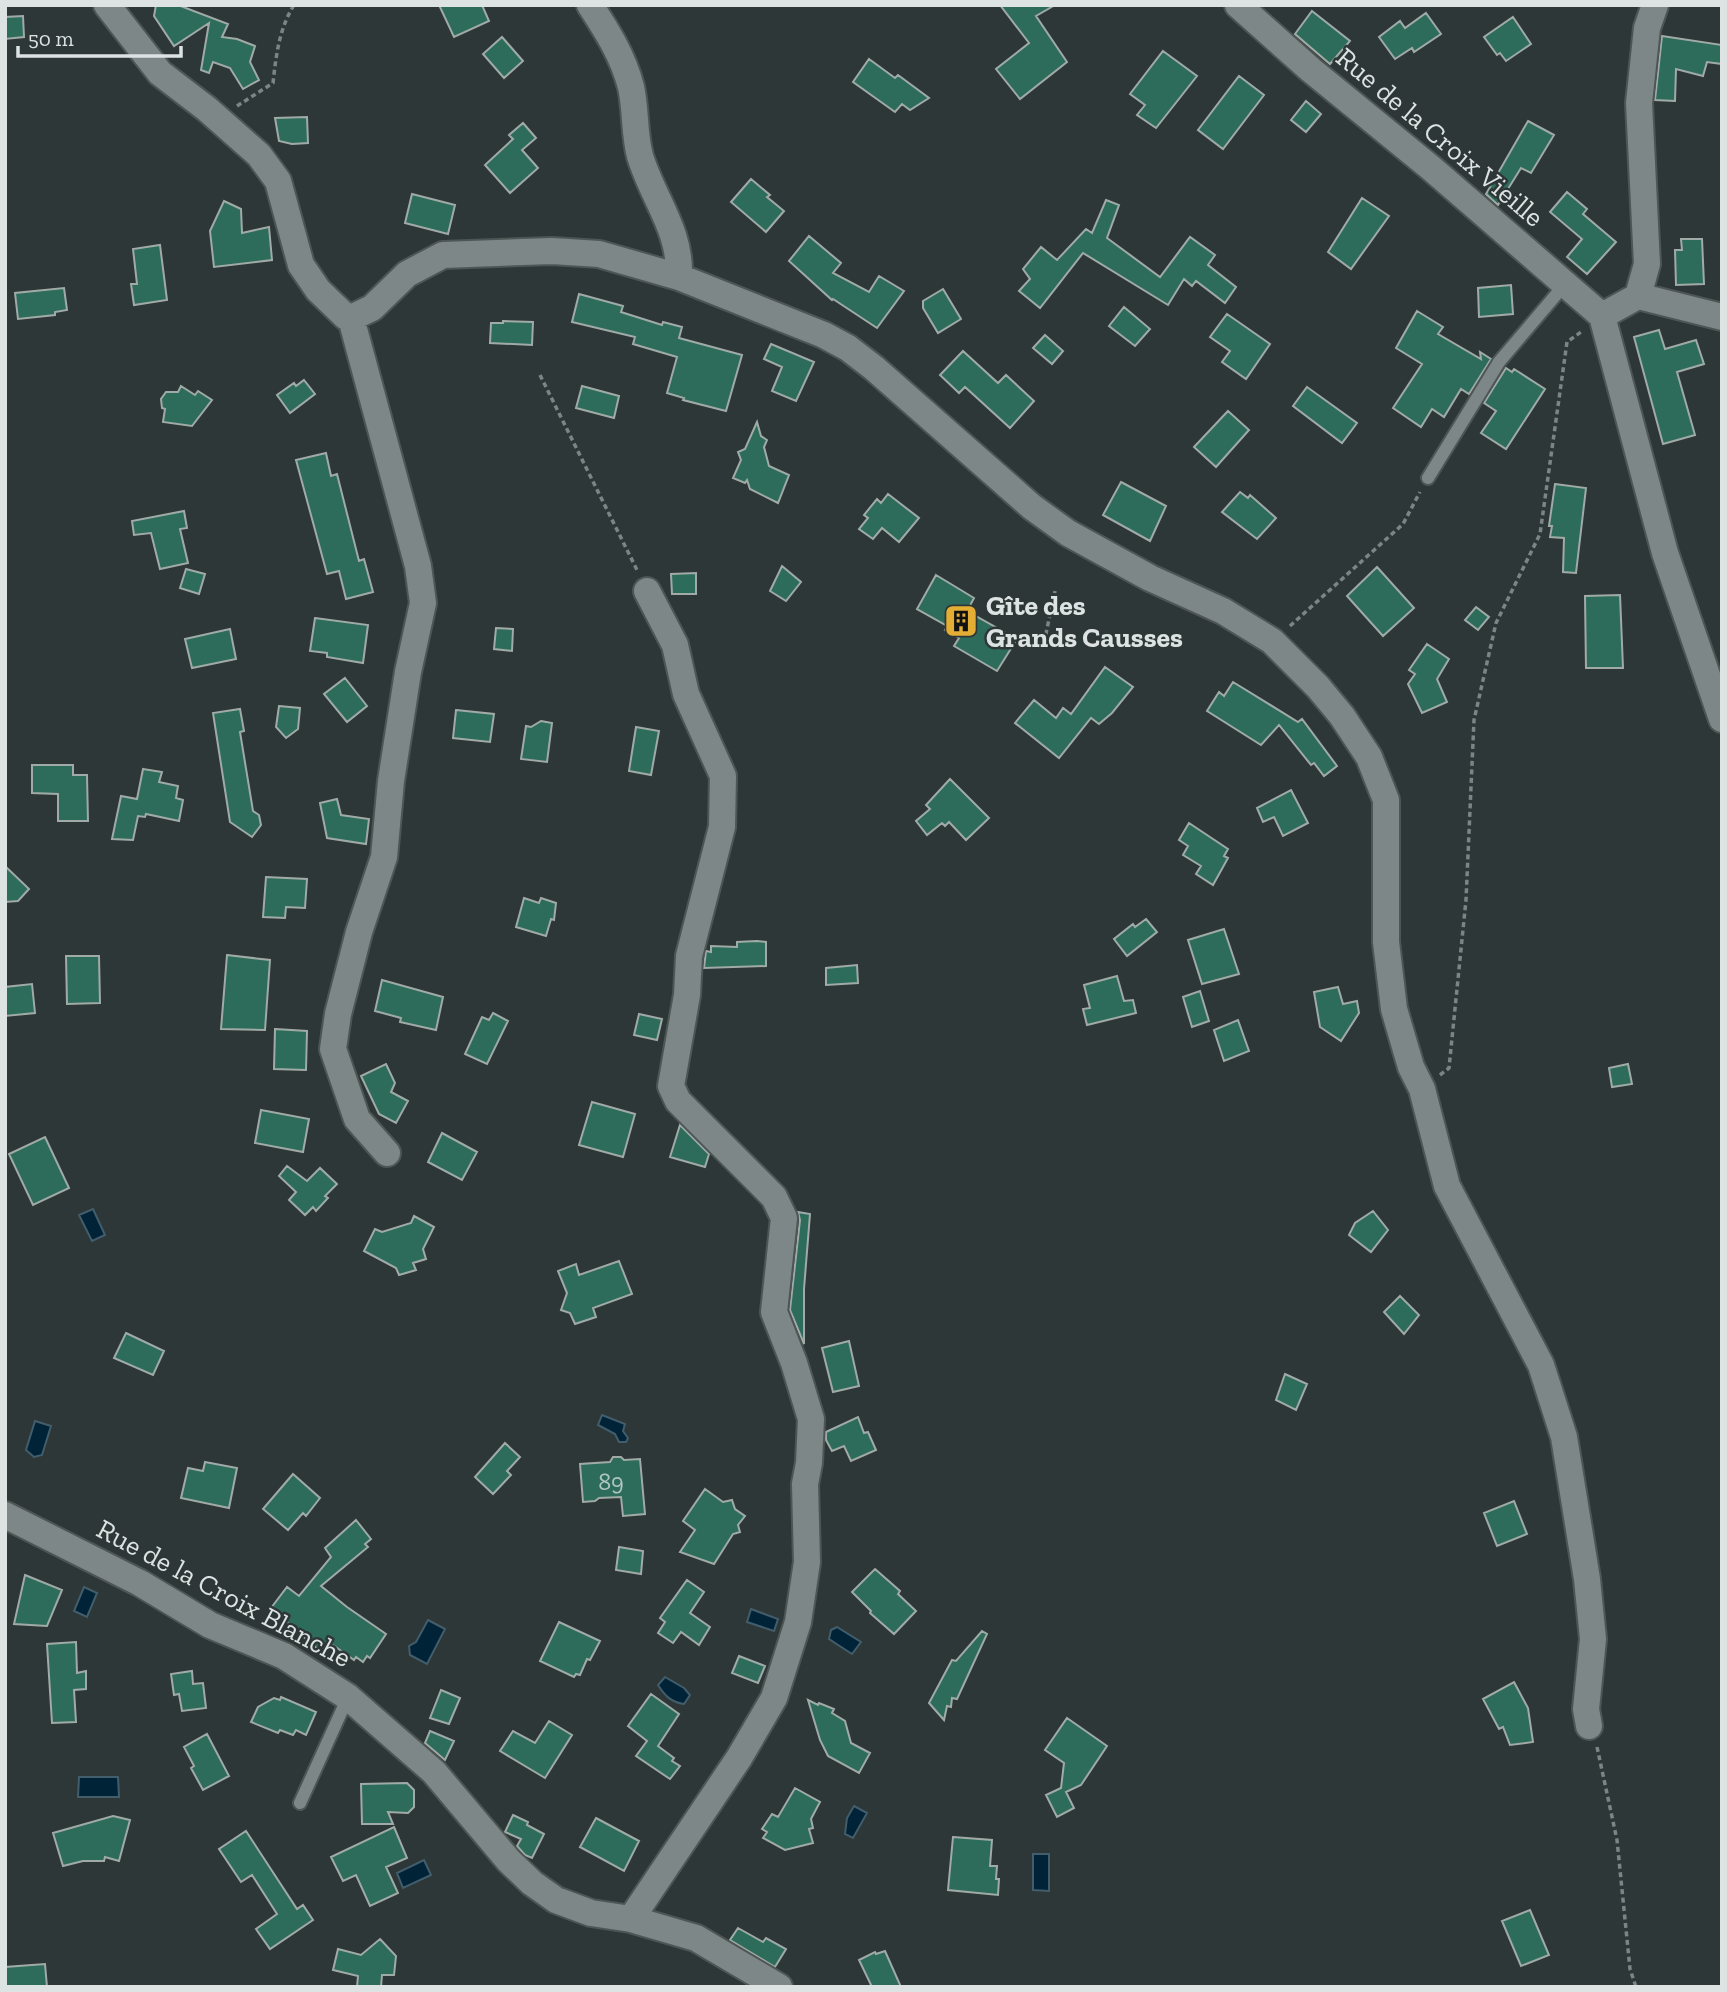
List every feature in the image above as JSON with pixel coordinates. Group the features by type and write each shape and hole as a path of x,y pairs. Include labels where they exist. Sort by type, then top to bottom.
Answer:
{"street":[{"path":"107,5 160,73 207,109 258,155 278,181 302,265 318,290 333,306 351,318 418,566 423,603 408,672 391,781 384,857 359,932 338,1014 333,1049 357,1119 387,1153"},
{"path":"590,5 617,47 631,87 640,155 675,237 680,258 679,277"},
{"name":"Rue de la Croix Vieille","path":"1238,5 1602,316"},
{"path":"1638,296 1647,264 1639,103 1647,28 1655,5"},
{"path":"351,318 372,308 407,274 443,255 552,251 599,254 679,277 824,335 848,348 1032,507 1068,533 1150,578 1223,611 1272,641 1318,687 1342,716 1369,757 1386,800 1386,942 1394,1009 1411,1067 1422,1089 1447,1186 1541,1365 1564,1437 1587,1579 1592,1629 1586,1709 1589,1726"},
{"path":"1722,317 1638,296 1602,316 1665,553 1722,719"},
{"path":"631,1919 739,1758 774,1698 798,1622 807,1562 805,1484 811,1419 794,1363 774,1312 784,1217 774,1197 678,1101 671,1086 687,995 689,956 722,827 723,776 686,694 675,645 648,591"},
{"name":"Rue de la Croix Blanche","path":"5,1515 140,1583 210,1625 284,1656 348,1697 434,1772 509,1861 532,1883 556,1900 591,1913 631,1919 696,1938 779,1987"}],"lane":[{"path":"1428,478 1499,362 1566,283"},
{"path":"300,1803 348,1697"}],"path":[{"path":"207,109 241,105 273,83 278,43 294,5"},
{"path":"1422,1089 1448,1068 1466,900 1474,720 1493,635 1496,623 1540,534 1567,342 1602,316"},
{"path":"540,375 648,591"},
{"path":"1272,641 1403,524 1428,478"},
{"path":"1044,643 1055,591"},
{"path":"1589,1726 1597,1747 1617,1840 1630,1969 1636,1987"}],"water":[{"path":"93,1209 105,1235 92,1241 79,1215"},
{"path":"602,1415 625,1424 623,1431 628,1438 626,1442 619,1442 615,1434 598,1425"},
{"path":"35,1421 51,1426 42,1455 34,1457 26,1450"},
{"path":"84,1587 97,1593 87,1617 74,1611"},
{"path":"751,1609 778,1619 774,1631 747,1622"},
{"path":"428,1620 445,1629 427,1664 410,1655 409,1646 416,1642"},
{"path":"837,1627 861,1642 852,1654 829,1639 831,1630"},
{"path":"665,1677 684,1688 690,1695 684,1704 672,1700 658,1685"},
{"path":"79,1777 118,1777 119,1797 78,1797"},
{"path":"854,1806 867,1813 853,1838 845,1834 847,1818"},
{"path":"1033,1854 1049,1854 1049,1891 1033,1890"},
{"path":"424,1860 431,1875 403,1888 397,1873"}],"building":[{"path":"156,5 178,5 228,24 222,37 255,46 250,62 259,80 243,89 230,68 213,62 209,73 201,70 209,23 174,46 154,16"},
{"path":"439,5 482,5 489,21 454,37"},
{"path":"1000,5 1055,5 1036,16 1067,62 1020,99 996,69 1029,43"},
{"path":"1312,11 1350,41 1330,64 1295,34"},
{"path":"1426,13 1441,34 1414,52 1412,48 1395,59 1379,37 1400,21 1405,28"},
{"path":"23,16 24,37 5,39 5,17"},
{"path":"1513,17 1531,44 1506,61 1500,53 1497,55 1484,37"},
{"path":"1662,36 1722,45 1722,64 1707,62 1703,76 1676,69 1675,101 1655,100"},
{"path":"502,37 523,61 504,78 483,54"},
{"path":"1163,51 1197,76 1156,128 1137,115 1145,105 1130,94"},
{"path":"869,59 895,78 898,75 929,98 910,110 902,104 895,112 853,82"},
{"path":"1239,76 1264,95 1223,149 1198,130"},
{"path":"1306,101 1321,114 1306,132 1291,120"},
{"path":"307,117 308,143 279,141 275,118"},
{"path":"1528,121 1554,135 1531,173 1521,168 1498,205 1486,194"},
{"path":"523,123 536,138 522,150 538,168 510,193 485,165 513,139 509,135"},
{"path":"751,179 784,211 766,232 731,202"},
{"path":"1567,192 1587,209 1583,214 1616,242 1587,274 1567,257 1582,239 1550,212"},
{"path":"412,194 455,205 448,234 405,223"},
{"path":"1362,198 1389,216 1351,269 1328,252"},
{"path":"1106,200 1119,205 1107,238 1160,277 1190,237 1215,255 1208,265 1236,287 1225,303 1196,281 1192,286 1184,279 1168,305 1083,253 1040,308 1019,291 1030,279 1023,269 1041,247 1057,260 1086,229 1092,233"},
{"path":"224,201 241,209 242,233 269,227 272,260 214,267 210,231"},
{"path":"809,236 841,263 833,273 869,292 879,276 904,291 877,328 832,300 789,261"},
{"path":"1681,239 1702,239 1704,284 1676,285 1675,250 1682,250"},
{"path":"160,245 167,300 134,305 131,284 137,284 133,249"},
{"path":"1511,285 1513,314 1479,317 1478,288"},
{"path":"64,288 67,310 55,312 55,315 18,319 15,293"},
{"path":"943,289 961,319 938,333 923,308 923,301"},
{"path":"579,294 623,306 621,312 662,325 663,322 682,327 679,338 742,355 726,411 667,393 677,357 633,344 635,337 572,322"},
{"path":"1124,307 1150,329 1135,346 1109,326"},
{"path":"1417,311 1443,327 1438,334 1481,359 1480,352 1491,359 1469,394 1461,389 1444,417 1432,409 1421,427 1393,408 1422,364 1396,348"},
{"path":"1227,314 1270,344 1246,379 1222,362 1230,351 1210,337"},
{"path":"533,322 532,345 490,343 491,323"},
{"path":"1659,330 1665,349 1696,340 1704,364 1677,372 1695,435 1663,444 1634,337"},
{"path":"1045,335 1063,351 1052,364 1033,348"},
{"path":"771,344 814,362 796,401 772,391 782,367 764,359"},
{"path":"963,351 998,383 1006,375 1034,401 1010,428 965,387 959,393 940,375"},
{"path":"1506,368 1512,372 1514,369 1545,389 1506,449 1481,433 1496,411 1484,403"},
{"path":"304,380 315,394 290,413 277,395 294,383 296,386"},
{"path":"181,386 195,395 198,391 212,400 192,426 163,422 165,409 162,408 161,399 166,392 178,392"},
{"path":"582,386 619,396 614,418 576,408"},
{"path":"1307,387 1357,423 1342,443 1293,406"},
{"path":"1228,411 1249,430 1216,467 1194,447"},
{"path":"757,422 761,436 767,440 764,447 769,466 789,475 778,503 750,489 747,480 745,483 733,478 741,460 738,452 745,449"},
{"path":"326,453 331,476 337,474 359,561 364,559 373,592 346,599 339,571 327,574 296,460"},
{"path":"1121,482 1166,506 1150,541 1103,515"},
{"path":"1555,484 1586,488 1576,573 1563,572 1564,538 1550,537"},
{"path":"1240,492 1248,498 1250,495 1276,518 1257,539 1222,512"},
{"path":"888,494 919,518 899,542 882,528 873,539 859,529 868,518 864,515 877,499 881,503"},
{"path":"184,511 187,528 180,529 188,563 160,569 151,533 134,535 132,521"},
{"path":"782,566 801,582 786,601 770,591"},
{"path":"1377,567 1414,608 1383,636 1347,596"},
{"path":"186,569 205,574 199,594 180,588"},
{"path":"696,573 696,594 672,594 671,574"},
{"name":"Gîte des Grands Causses","path":"936,575 974,598 967,611 1017,639 997,671 954,646 959,638 945,630 947,626 917,609"},
{"path":"1620,595 1623,668 1586,668 1585,596"},
{"path":"1476,607 1489,617 1478,630 1465,620"},
{"path":"315,618 368,625 363,663 310,651"},
{"path":"496,628 513,629 512,651 494,649"},
{"path":"230,629 236,659 192,668 185,639"},
{"path":"1427,644 1449,659 1437,679 1447,702 1422,713 1408,684 1415,674 1409,670"},
{"path":"1105,667 1133,687 1112,713 1099,724 1091,718 1059,758 1015,723 1034,700 1056,718 1063,708 1071,714"},
{"path":"345,678 367,706 347,722 324,694"},
{"path":"1233,682 1298,722 1302,719 1337,766 1324,776 1314,763 1311,765 1279,725 1261,745 1207,711 1219,692 1224,696"},
{"path":"279,706 300,708 298,729 286,738 276,727"},
{"path":"240,709 244,731 240,732 253,811 259,815 261,825 252,837 230,822 213,713"},
{"path":"456,710 494,714 490,742 453,738"},
{"path":"541,721 552,723 547,762 521,759 526,726 531,727"},
{"path":"636,727 659,731 651,775 629,771"},
{"path":"32,765 73,765 73,775 87,775 88,821 58,821 58,794 32,793"},
{"path":"143,769 162,772 159,782 178,786 176,798 183,800 179,821 146,814 145,817 138,816 133,840 112,839 121,796 137,799"},
{"path":"950,779 989,818 966,840 949,822 945,826 942,823 927,835 916,821 930,809 926,805"},
{"path":"1291,790 1308,823 1283,836 1274,817 1263,822 1257,808"},
{"path":"337,799 341,815 369,819 366,844 327,838 320,803"},
{"path":"1189,823 1228,849 1224,856 1228,858 1213,885 1196,874 1201,866 1183,855 1188,846 1179,840"},
{"path":"5,866 29,889 18,901 5,902"},
{"path":"266,877 307,879 305,908 286,907 285,918 263,917"},
{"path":"524,898 539,903 541,898 556,903 554,920 551,919 546,936 516,927"},
{"path":"1146,919 1157,932 1127,956 1114,939 1133,924 1135,927"},
{"path":"1224,929 1239,974 1202,984 1188,940"},
{"path":"737,942 766,942 766,966 704,968 706,951 711,952 711,946 737,947"},
{"path":"227,955 270,960 265,1030 221,1029"},
{"path":"66,956 99,956 100,1003 67,1004"},
{"path":"857,965 858,983 826,985 826,968"},
{"path":"1117,976 1124,1001 1133,1000 1136,1013 1087,1025 1083,1009 1090,1008 1084,985"},
{"path":"382,980 443,997 436,1030 400,1022 401,1018 375,1011"},
{"path":"32,984 35,1013 5,1016 5,987"},
{"path":"1338,987 1343,1004 1357,1001 1359,1013 1341,1041 1320,1027 1314,992"},
{"path":"1200,991 1209,1021 1192,1027 1183,997"},
{"path":"493,1013 508,1021 487,1064 465,1054 482,1017 489,1020"},
{"path":"639,1014 662,1019 657,1040 634,1035"},
{"path":"1238,1020 1249,1051 1224,1061 1214,1030"},
{"path":"275,1029 307,1031 306,1070 274,1069"},
{"path":"386,1064 395,1083 391,1092 408,1101 396,1123 379,1114 361,1076"},
{"path":"1628,1064 1632,1084 1612,1087 1609,1068"},
{"path":"592,1102 635,1114 623,1157 579,1145"},
{"path":"261,1110 309,1119 303,1152 255,1143"},
{"path":"680,1125 709,1154 705,1167 670,1157"},
{"path":"442,1133 477,1152 462,1180 428,1162"},
{"path":"45,1137 69,1188 33,1205 9,1154"},
{"path":"287,1166 307,1181 320,1168 337,1184 325,1196 328,1198 316,1211 313,1207 305,1215 289,1200 296,1192 279,1176"},
{"path":"1373,1211 1388,1230 1371,1252 1349,1235 1355,1223"},
{"path":"798,1212 810,1214 804,1289 804,1344 790,1310 800,1220"},
{"path":"414,1216 434,1227 423,1249 426,1259 413,1263 416,1270 399,1275 396,1268 364,1251 375,1229 382,1232 411,1223"},
{"path":"619,1261 632,1294 593,1308 596,1317 575,1324 570,1313 561,1310 567,1293 558,1271 576,1264 579,1275"},
{"path":"1400,1296 1419,1315 1404,1334 1384,1312"},
{"path":"126,1333 164,1351 153,1375 114,1358"},
{"path":"849,1341 859,1386 833,1392 822,1348"},
{"path":"1285,1374 1307,1384 1296,1410 1276,1400"},
{"path":"858,1417 864,1433 868,1432 876,1450 851,1461 844,1446 832,1451 826,1440 826,1432"},
{"path":"505,1443 520,1457 507,1471 511,1475 493,1494 475,1477"},
{"path":"613,1457 621,1457 624,1460 640,1459 645,1514 623,1516 621,1497 583,1502 580,1464 610,1462"},
{"path":"205,1462 237,1468 229,1508 181,1498 188,1468 203,1471"},
{"path":"293,1474 320,1498 306,1516 303,1513 288,1530 263,1509"},
{"path":"705,1489 723,1502 732,1500 735,1509 745,1516 738,1525 740,1532 733,1534 714,1564 680,1552 695,1530 683,1521"},
{"path":"1514,1501 1527,1534 1497,1546 1484,1513"},
{"path":"356,1520 371,1539 365,1544 368,1547 321,1586 386,1634 370,1658 367,1656 363,1662 356,1657 354,1660 330,1643 323,1654 271,1608 287,1587 299,1596 331,1557 325,1548"},
{"path":"619,1547 643,1551 641,1574 616,1570"},
{"path":"875,1569 900,1591 898,1594 916,1611 894,1634 870,1613 852,1592"},
{"path":"25,1575 62,1590 47,1626 14,1624"},
{"path":"687,1580 704,1592 690,1613 710,1627 699,1645 681,1632 673,1643 658,1633 665,1622 660,1618"},
{"path":"559,1622 600,1641 580,1675 576,1674 574,1677 540,1661"},
{"path":"982,1631 987,1634 957,1699 952,1698 951,1707 947,1706 944,1720 929,1703 952,1660 956,1661"},
{"path":"76,1642 77,1673 86,1671 86,1689 74,1690 76,1722 52,1723 47,1644"},
{"path":"739,1656 765,1666 758,1683 732,1673"},
{"path":"192,1671 193,1684 203,1683 206,1708 182,1711 179,1694 174,1695 171,1674"},
{"path":"1514,1682 1528,1708 1533,1742 1510,1745 1503,1727 1499,1729 1483,1699"},
{"path":"441,1690 460,1698 449,1724 430,1718"},
{"path":"651,1694 679,1714 658,1746 680,1766 670,1779 636,1756 647,1741 628,1726"},
{"path":"281,1697 316,1712 306,1735 296,1730 293,1735 280,1730 278,1733 251,1722 258,1707 274,1698 280,1700"},
{"path":"808,1700 834,1709 832,1713 845,1721 851,1743 870,1753 859,1773 828,1756 820,1740"},
{"path":"1067,1718 1107,1746 1081,1785 1066,1792 1074,1808 1057,1817 1046,1795 1061,1788 1064,1763 1045,1750"},
{"path":"549,1721 572,1735 545,1778 500,1751 513,1731 535,1743"},
{"path":"430,1731 454,1741 445,1760 425,1743"},
{"path":"207,1734 229,1776 203,1790 184,1747"},
{"path":"407,1783 414,1790 414,1807 408,1813 388,1812 393,1824 362,1824 361,1784"},
{"path":"795,1788 820,1802 811,1819 813,1828 809,1829 813,1843 785,1850 763,1838 767,1832 762,1829 772,1814 778,1817"},
{"path":"513,1815 544,1834 532,1858 517,1846 521,1839 505,1832"},
{"path":"113,1816 130,1820 119,1861 105,1857 104,1861 83,1861 63,1866 53,1833"},
{"path":"596,1818 639,1841 624,1871 580,1847"},
{"path":"394,1827 407,1858 386,1867 398,1893 370,1906 356,1875 343,1881 331,1857"},
{"path":"246,1831 297,1909 303,1905 313,1920 270,1949 256,1929 277,1914 252,1875 241,1882 219,1849"},
{"path":"953,1837 992,1840 990,1866 997,1866 998,1895 948,1890"},
{"path":"1530,1910 1549,1955 1521,1966 1502,1921"},
{"path":"738,1928 763,1942 766,1938 786,1949 775,1967 730,1940"},
{"path":"380,1939 396,1956 394,1975 382,1975 381,1987 357,1987 358,1976 333,1970 338,1949 361,1955"},
{"path":"885,1951 901,1987 872,1987 859,1960 875,1952"},
{"path":"45,1964 47,1987 5,1987 5,1967"}],"place":[{"name":"Gîte des Grands Causses","path":"961,621"}]}
